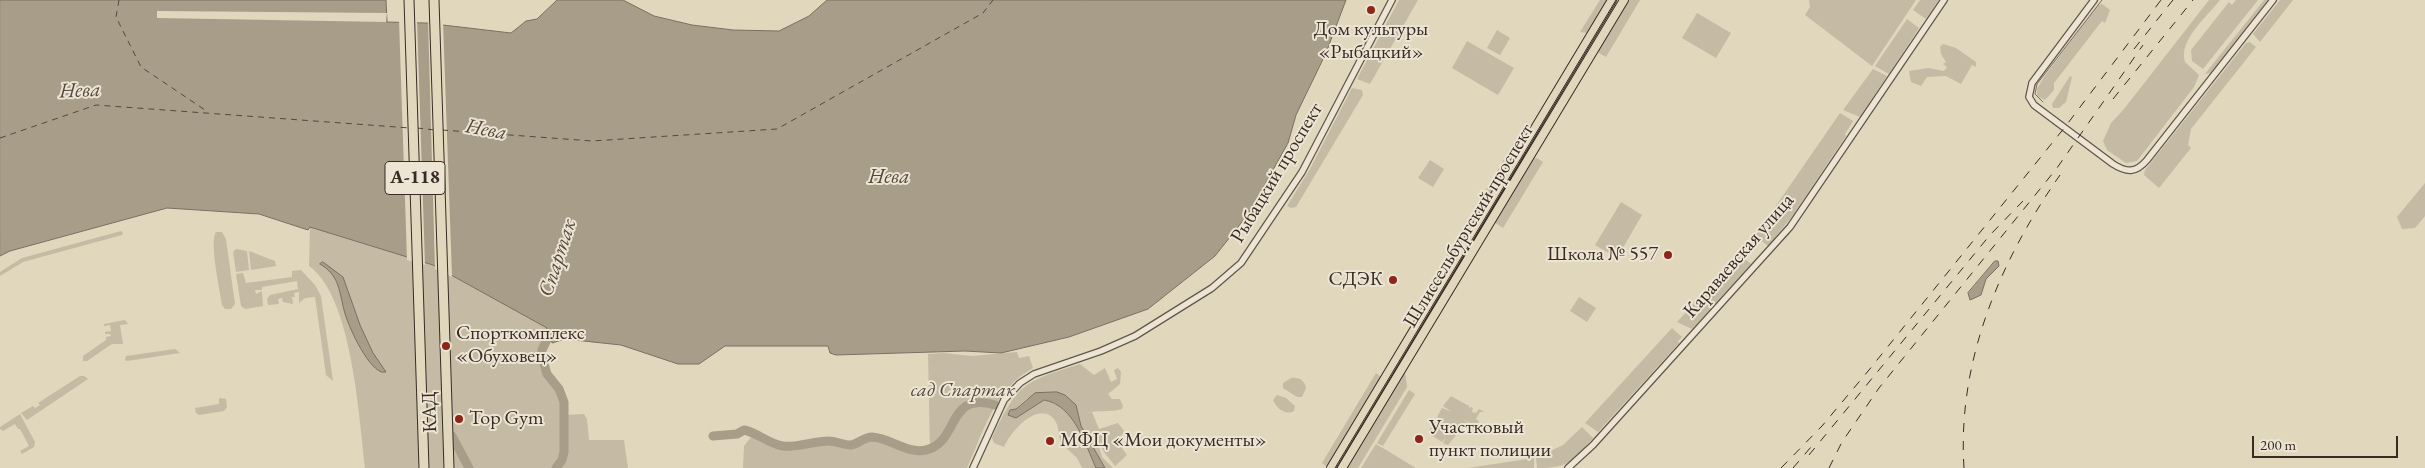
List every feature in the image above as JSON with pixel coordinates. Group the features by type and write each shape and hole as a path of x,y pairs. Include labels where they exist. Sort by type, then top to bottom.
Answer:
{"highway":[{"name":"КАД","path":"409,0 424,468"},
{"name":"КАД","path":"434,0 449,468"}],"main road":[{"name":"Шлиссельбургский проспект","path":"1331,468 1612,0"},
{"name":"Шлиссельбургский проспект","path":"1342,468 1624,0"}],"street":[{"name":"Рыбацкий проспект","path":"973,468 1004,400 1020,383 1034,374 1101,351 1136,336 1212,288 1241,263 1302,172 1392,0"},
{"name":"Караваевская улица","path":"1570,467 1790,227 1944,0"},
{"path":"2094,0 2032,83 2028,94 2034,105 2123,170 2136,170 2147,160 2274,0"}],"green space":[{"path":"1399,0 1418,0 1370,84 1357,79"},
{"path":"1600,0 1607,0 1588,33 1580,32"},
{"path":"1628,0 1640,0 1606,57 1599,53 1598,49"},
{"path":"1809,0 1916,0 1872,66 1805,15 1810,7"},
{"path":"1920,0 1939,0 1926,19 1913,10"},
{"path":"2209,0 2220,0 2195,29 2186,45 2184,54 2185,62 2199,75 2194,87 2137,161 2126,163 2107,150 2103,141 2111,123"},
{"path":"2236,0 2258,0 2203,69 2192,61 2191,50 2229,2 2232,5"},
{"path":"2264,0 2268,0 2211,73 2205,74"},
{"path":"2280,0 2293,0 2260,42 2253,34"},
{"path":"2102,4 2110,10 2105,23 2102,21 2054,83 2054,90 2045,100 2037,96 2037,89 2044,77 2098,5"},
{"path":"1697,13 1731,33 1716,58 1682,38"},
{"path":"1907,19 1919,28 1889,74 1875,66"},
{"path":"1497,30 1510,38 1500,55 1487,48"},
{"path":"1467,41 1514,68 1498,95 1452,68"},
{"path":"2250,42 2256,47 2191,129 2188,145 2191,148 2159,188 2144,175 2145,170 2246,43"},
{"path":"1943,44 1956,48 1976,62 1976,67 1972,65 1961,84 1946,76 1927,77 1921,86 1911,82 1909,71 1928,68 1944,71 1947,67 1943,64 1946,62 1941,54 1940,47"},
{"path":"1873,69 1887,76 1860,117 1843,110"},
{"path":"2070,76 2072,77 2066,102 2059,108 2053,108 2052,104"},
{"path":"1352,88 1362,90 1363,95 1296,207 1291,208 1287,206 1310,169"},
{"path":"1840,113 1853,121 1845,134 1846,136 1793,215 1768,246 1755,236"},
{"path":"1526,122 1532,126 1498,179 1494,176"},
{"path":"1537,158 1543,162 1503,228 1494,222 1533,159"},
{"path":"1430,160 1444,169 1433,187 1418,178"},
{"path":"1491,181 1496,185 1440,275 1436,273"},
{"path":"2425,183 2425,216 2415,228 2402,229 2397,217"},
{"path":"1621,202 1642,215 1617,258 1595,245"},
{"name":"Спорткомплекс «Обуховец»","path":"310,227 433,265 548,328 545,359 562,400 564,415 584,414 587,419 589,440 624,440 628,468 365,468 351,359 335,303 324,281 309,266"},
{"path":"121,231 122,235 23,262 0,276 0,272 22,258"},
{"path":"216,232 222,232 226,239 235,304 231,309 225,309 222,305 214,255 214,237"},
{"path":"236,249 247,251 249,270 236,272 233,252"},
{"path":"249,251 275,261 276,266 251,270"},
{"path":"1739,254 1751,264 1692,329 1677,322"},
{"path":"301,270 315,285 321,296 333,381 326,375 315,297 305,298 299,303 299,292 294,293 295,297 292,297 293,304 283,302 282,298 278,299 279,304 268,305 267,299 270,295 298,289 297,281 255,290 256,294 262,291 263,306 245,309 241,306 236,274 243,273 246,283 292,277 292,271"},
{"path":"1579,297 1596,308 1587,322 1570,311"},
{"path":"125,320 128,324 120,325 123,344 112,344 87,361 83,361 83,356 106,340 106,337 111,336 110,334 105,334 105,332 111,331 110,325 104,326 104,324"},
{"path":"1672,328 1682,337 1678,341 1679,343 1598,432 1585,423"},
{"path":"175,349 180,353 125,360 126,356"},
{"name":"сад Спартак","path":"1017,352 1019,358 1029,356 1033,368 1009,387 1000,399 985,425 967,468 743,468 744,446 751,437 784,449 831,443 854,446 875,439 912,452 930,451 928,354 944,353 972,356"},
{"path":"1080,364 1094,375 1105,368 1111,382 1117,379 1114,370 1118,368 1121,372 1120,384 1108,394 1112,399 1120,399 1123,406 1122,409 1092,412 1099,429 1118,423 1125,432 1116,440 1127,455 1115,466 1097,439 1102,457 1113,468 1105,468 1081,426 1076,405 1044,393 1031,396 1024,401 1016,409 1016,417 1044,400 1054,403 1063,409 1077,427 1096,468 1082,468 1077,458 1061,443 1055,420 1045,414 1038,414 1024,422 1012,434 1004,447 994,443 992,438 1016,395 1024,387 1046,375"},
{"path":"1405,371 1407,387 1358,468 1347,468"},
{"path":"1376,373 1381,377 1327,467 1322,463"},
{"path":"80,376 88,379 27,420 21,413 33,406 35,408 40,405 38,403"},
{"path":"1291,378 1303,381 1306,388 1302,397 1297,397 1283,388 1283,383"},
{"path":"1409,390 1415,394 1383,446 1377,443"},
{"path":"1277,395 1286,398 1295,406 1294,411 1288,413 1276,406 1273,400"},
{"path":"1451,396 1469,406 1469,409 1470,407 1473,408 1472,412 1476,413 1479,409 1484,412 1480,412 1476,419 1479,421 1477,427 1463,419 1476,429 1475,431 1466,427 1461,429 1448,445 1443,443 1446,437 1442,442 1431,435 1429,431 1431,427 1433,428 1431,426 1436,418 1439,418 1437,417 1442,408 1452,412 1443,406"},
{"path":"219,398 226,399 227,407 224,411 199,415 196,413 195,408 219,404"},
{"path":"20,414 35,442 34,447 22,454 20,451 29,446 20,429 15,424 3,431 0,429 0,427"},
{"path":"1582,427 1593,438 1575,458 1557,467 1537,468 1536,458 1563,445"},
{"path":"1376,444 1416,468 1361,468"},
{"path":"1534,458 1534,468 1468,468"}],"water":[{"name":"Нева","path":"0,0 386,0 387,22 426,23 511,33 526,21 537,19 557,0 623,0 654,16 692,25 733,30 779,31 809,16 827,0 1346,0 1326,53 1296,115 1288,143 1249,213 1215,256 1148,309 1069,337 1001,353 965,351 836,355 830,353 828,346 725,346 699,364 678,364 621,345 565,339 552,343 551,336 545,333 547,328 433,265 310,227 308,230 259,214 167,208 10,251 0,256"},
{"path":"1995,261 1998,261 1999,266 1986,279 1981,295 1970,300 1968,293"},
{"path":"323,262 343,277 360,325 373,353 386,372 381,372 369,362 358,344 346,317 335,278 320,264"},
{"path":"1057,392 1065,395 1076,405 1081,426 1105,468 1096,468 1083,437 1071,417 1054,403 1044,400 1016,418 1008,415 1010,410 1016,409 1035,393"}],"pier":[{"path":"157,11 387,13 386,22 157,18"},
{"path":"399,20 417,20 425,265 407,260"},
{"path":"428,20 443,22 452,277 435,269"}],"waterway":[{"path":"2043,102 2035,94 2037,84 2102,0"},
{"name":"Спартак","path":"554,325 542,350 542,357 547,374 559,389 564,402 564,452 562,460 556,468"},
{"path":"713,436 737,434 744,430 783,446 828,441 851,445 872,437 919,451 936,445 944,438 961,411 969,405 980,402 995,405"},
{"name":"Спартак","path":"452,436 469,468"}],"ferry route":[{"path":"119,0 116,17 141,67 208,112"},
{"path":"442,130 592,141 777,129 983,13 993,0"},
{"path":"0,138 96,105 410,128"},
{"path":"417,128 435,130"}],"tram line":[{"path":"1335,468 1616,0"}],"railway":[{"path":"1781,468 1822,426 1869,370 2065,127 2161,0"},
{"path":"2134,49 2173,0"},
{"path":"2113,99 2193,0"},
{"path":"1829,468 1842,442 1879,388 2057,168 2143,45"},
{"path":"1964,468 1964,428 1968,389 1975,351 1987,314 2001,277 2019,242 2038,208 2060,175"},
{"path":"1809,455 1990,235 2023,201"},
{"path":"1793,468 1811,447"}],"place":[{"name":"Дом культуры «Рыбацкий»","path":"1371,10"},
{"name":"Школа № 557","path":"1668,255"},
{"name":"СДЭК","path":"1393,280"},
{"name":"Спорткомплекс «Обуховец»","path":"446,346"},
{"name":"Top Gym","path":"459,419"},
{"name":"Участковый пункт полиции","path":"1419,439"},
{"name":"МФЦ «Мои документы»","path":"1050,441"}]}
